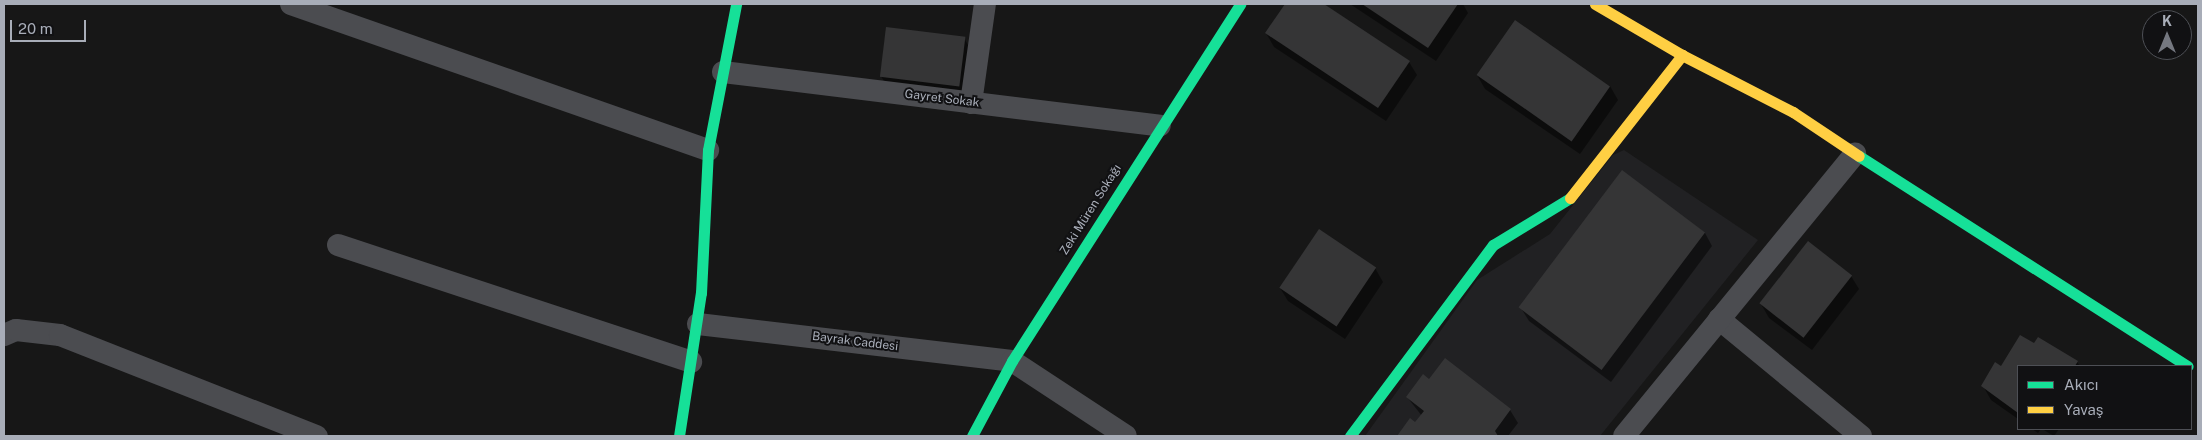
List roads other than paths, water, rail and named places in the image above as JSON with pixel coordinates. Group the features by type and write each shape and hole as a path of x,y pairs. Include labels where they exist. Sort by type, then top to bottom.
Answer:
{"street":[{"path":"291,4 708,150"},
{"path":"679,436 698,324 708,150 736,4"},
{"path":"971,102 985,4"},
{"name":"Zeki Müren Sokağı","path":"972,436 1012,361 1160,126 1240,4"},
{"path":"1595,4 1682,56 1793,112 1855,154 2186,365"},
{"path":"1350,436 1493,246 1568,201 1682,56"},
{"name":"Gayret Sokak","path":"723,72 1160,126"},
{"path":"1624,436 1855,154"},
{"path":"338,246 691,362"},
{"path":"1719,319 1861,436"},
{"name":"Bayrak Caddesi","path":"698,324 1012,361"},
{"path":"4,335 16,330 60,335 318,436"},
{"path":"1012,361 1126,436"}]}
